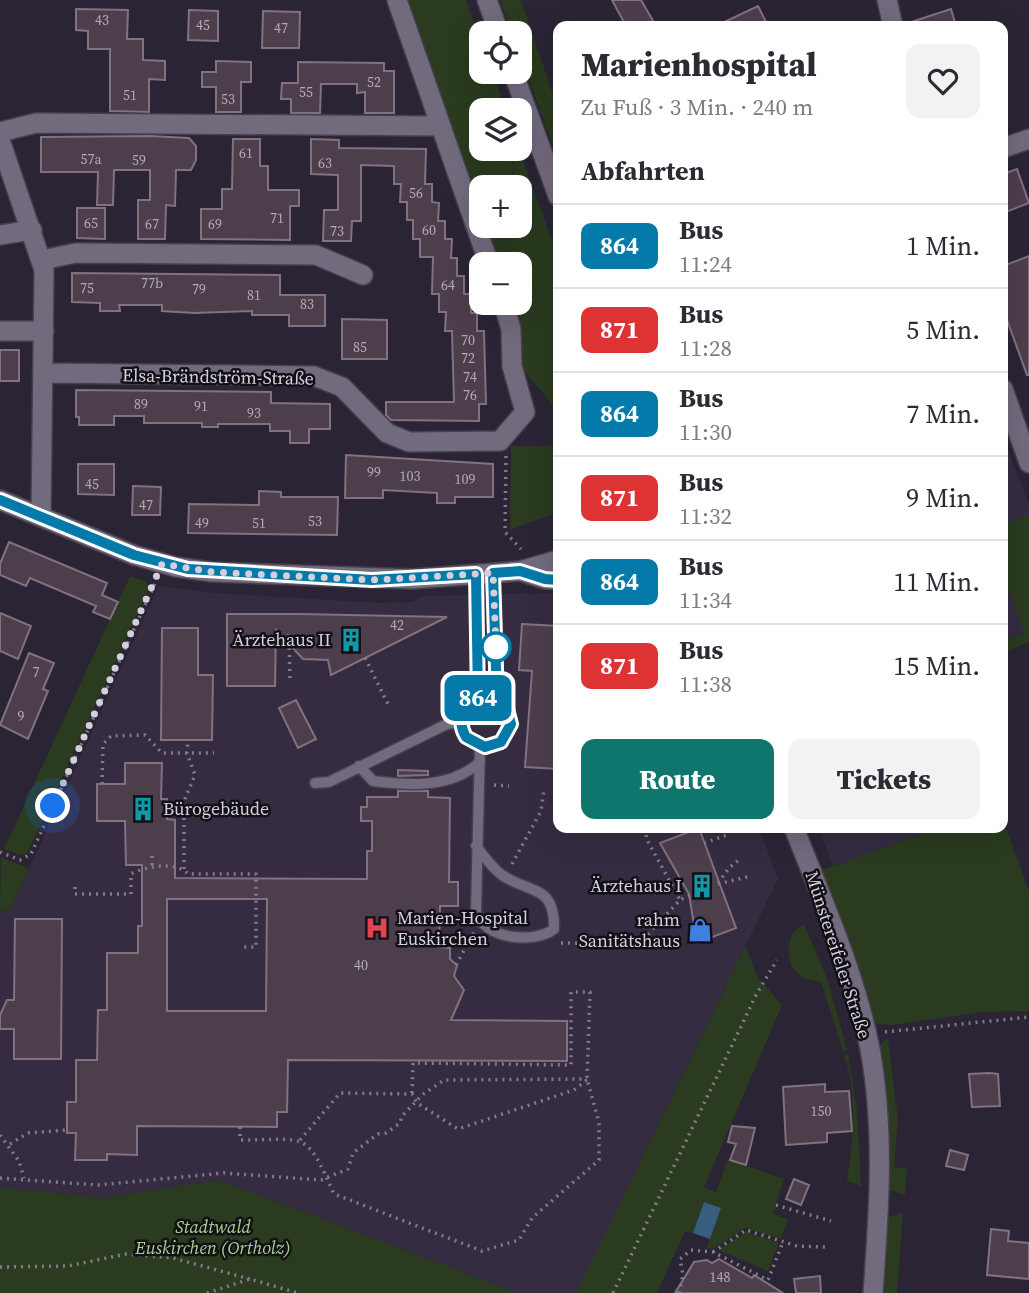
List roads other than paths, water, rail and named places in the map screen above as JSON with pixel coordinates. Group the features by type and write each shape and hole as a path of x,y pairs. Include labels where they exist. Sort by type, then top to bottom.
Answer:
{"street":[{"path":"397,0 485,252"},
{"path":"487,0 495,21"},
{"path":"887,0 892,21"},
{"path":"517,84 553,182"},
{"path":"0,132 36,123 440,126"},
{"path":"1008,146 1029,139"},
{"path":"0,140 42,260 44,331 41,517"},
{"path":"0,235 32,230"},
{"path":"42,260 76,253 316,255 363,275"},
{"name":"Elsa-Brändström-Straße","path":"43,373 314,376 342,387 387,433 409,442 489,443 505,437 525,412 512,366 511,329 507,315"},
{"path":"0,331 44,331"},
{"path":"1008,403 1029,463"},
{"path":"0,500 162,564 212,572 372,580 520,571 553,561"},
{"path":"520,571 553,580"},
{"name":"Münstereifeler Straße","path":"796,833 849,976 874,1073 881,1161 873,1293"}],"lane":[{"path":"478,699 485,573"},
{"path":"485,573 497,700 510,714 510,729 496,745 480,746 466,737 461,722 466,708 478,699 497,700"},
{"path":"315,783 329,782 433,730 461,722"},
{"path":"476,846 505,877 547,897 552,906 554,929 547,934 513,936 488,930 479,923 476,911 476,846 480,746"},
{"path":"359,766 373,781 428,783 459,778 480,762"}],"water":[{"path":"704,1202 721,1208 710,1239 693,1233"}],"place":[{"name":"Ärztehaus II","path":"351,640"},
{"name":"Bürogebäude","path":"143,809"},
{"name":"Ärztehaus I","path":"702,886"},
{"name":"Marien-Hospital Euskirchen","path":"377,928"},
{"name":"rahm Sanitätshaus","path":"700,930"}],"park label":[{"name":"Stadtwald Euskirchen (Ortholz)","path":"213,1237"}]}
